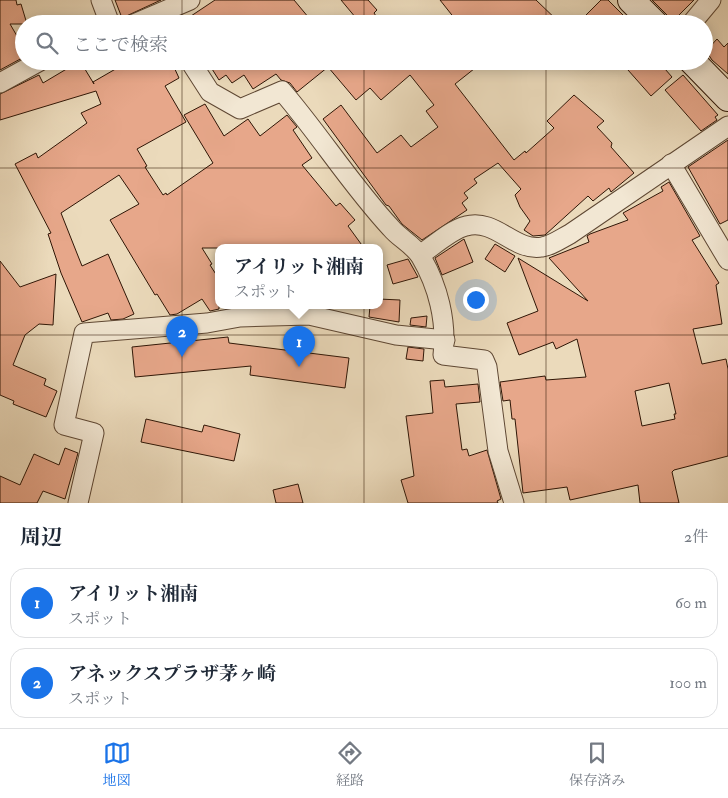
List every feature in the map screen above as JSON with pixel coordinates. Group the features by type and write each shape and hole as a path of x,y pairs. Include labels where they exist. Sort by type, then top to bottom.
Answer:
{"street":[{"path":"102,0 107,15"},
{"path":"169,15 190,0"},
{"path":"631,0 646,15"},
{"path":"698,15 711,0"},
{"path":"0,83 24,70"},
{"path":"196,70 210,92 240,109 282,90 391,228 420,255 436,288 441,309 444,340 443,355 484,360 487,367 498,451 514,503"},
{"path":"701,70 728,98"},
{"path":"420,255 464,226 476,224 489,226 530,248 544,247 570,234 728,126"},
{"path":"670,164 728,260"},
{"path":"78,503 94,432 64,425 84,333 207,323 240,317 309,316 396,335 444,340"}],"building":[{"path":"0,0 16,0 17,5 21,4 24,15 15,15 15,24 10,24 15,33 15,62 0,70"},
{"path":"115,0 161,0 128,15 121,15"},
{"path":"215,0 294,0 306,15 192,15"},
{"path":"341,0 368,0 377,10 374,13 375,15 354,15"},
{"path":"440,0 536,0 552,15 452,15"},
{"path":"601,0 608,0 623,15 586,15"},
{"path":"652,0 694,0 679,15 667,15"},
{"path":"717,39 724,47 728,43 728,74 713,61 713,43"},
{"path":"65,70 85,70 94,84 93,82 114,70 175,70 179,78 165,86 186,122 137,149 147,166 145,167 163,195 166,193 167,195 213,163 184,115 205,104 224,136 248,119 260,136 287,115 297,127 293,130 312,158 302,165 336,206 340,203 355,220 348,226 361,244 215,244 215,248 202,248 215,273 215,309 219,309 210,311 202,299 177,314 170,315 157,294 155,295 110,220 139,204 119,175 61,213 82,266 108,254 134,314 123,319 111,320 108,313 82,322 61,273 48,234 51,233 15,164 36,153 38,158 87,123 81,113 101,104 96,91 0,120 0,94 39,75 43,83"},
{"path":"213,70 324,70 297,92 290,83 281,80 276,74 253,89 244,75 232,83 226,75 219,80"},
{"path":"331,70 473,70 455,84 514,160 525,151 526,153 554,128 547,121 574,95 604,121 597,127 612,143 611,147 634,173 611,192 609,188 593,201 588,196 545,235 533,236 524,230 530,221 520,207 515,195 521,189 498,163 474,179 477,183 464,193 468,198 462,203 467,210 422,240 402,224 389,206 386,205 323,119 341,105 377,153 401,135 411,147 438,127 426,111 434,105 410,75 381,100 370,88 356,100"},
{"path":"628,70 666,70 672,77 651,96"},
{"path":"683,75 718,115 715,117 717,120 701,131 665,90"},
{"path":"728,140 728,220 720,224 688,167"},
{"path":"669,182 700,236 692,240 719,283 716,285 722,324 693,329 702,364 726,359 728,369 728,456 674,470 672,472 679,503 640,503 638,485 570,500 567,487 523,493 515,419 512,419 510,400 503,401 500,382 545,376 546,380 586,377 577,339 556,349 553,342 519,355 507,323 538,311 518,258 588,301 549,258 589,242 587,236 590,234 628,220 623,213 663,191 661,187","holes":["669,383 676,414 674,414 675,419 642,426 635,391"]},
{"path":"464,239 473,262 442,275 435,258"},
{"path":"495,244 515,256 505,272 485,259"},
{"path":"408,259 418,277 393,284 387,265"},
{"path":"0,261 20,287 56,274 53,325 39,324 25,335 13,365 46,379 44,385 57,391 46,417 13,404 14,401 0,395"},
{"path":"383,299 400,300 399,322 369,317 370,309 383,309"},
{"path":"427,316 426,327 410,325 411,318"},
{"path":"228,337 229,343 349,358 345,388 250,375 251,366 135,377 132,347"},
{"path":"408,347 424,349 423,361 406,359"},
{"path":"444,380 445,387 478,384 480,402 456,404 462,450 467,449 469,456 487,450 501,499 497,501 498,503 408,503 401,480 414,476 406,416 433,413 430,381"},
{"path":"146,419 202,432 204,425 240,434 234,461 141,442"},
{"path":"65,448 78,453 65,499 43,491 37,503 0,503 0,476 20,485 34,454 59,465"},
{"path":"298,484 303,503 276,503 273,490"}],"place":[{"name":"アネックスプラザ茅ヶ崎","path":"182,357"},
{"name":"アイリット湘南","path":"299,367"}]}
